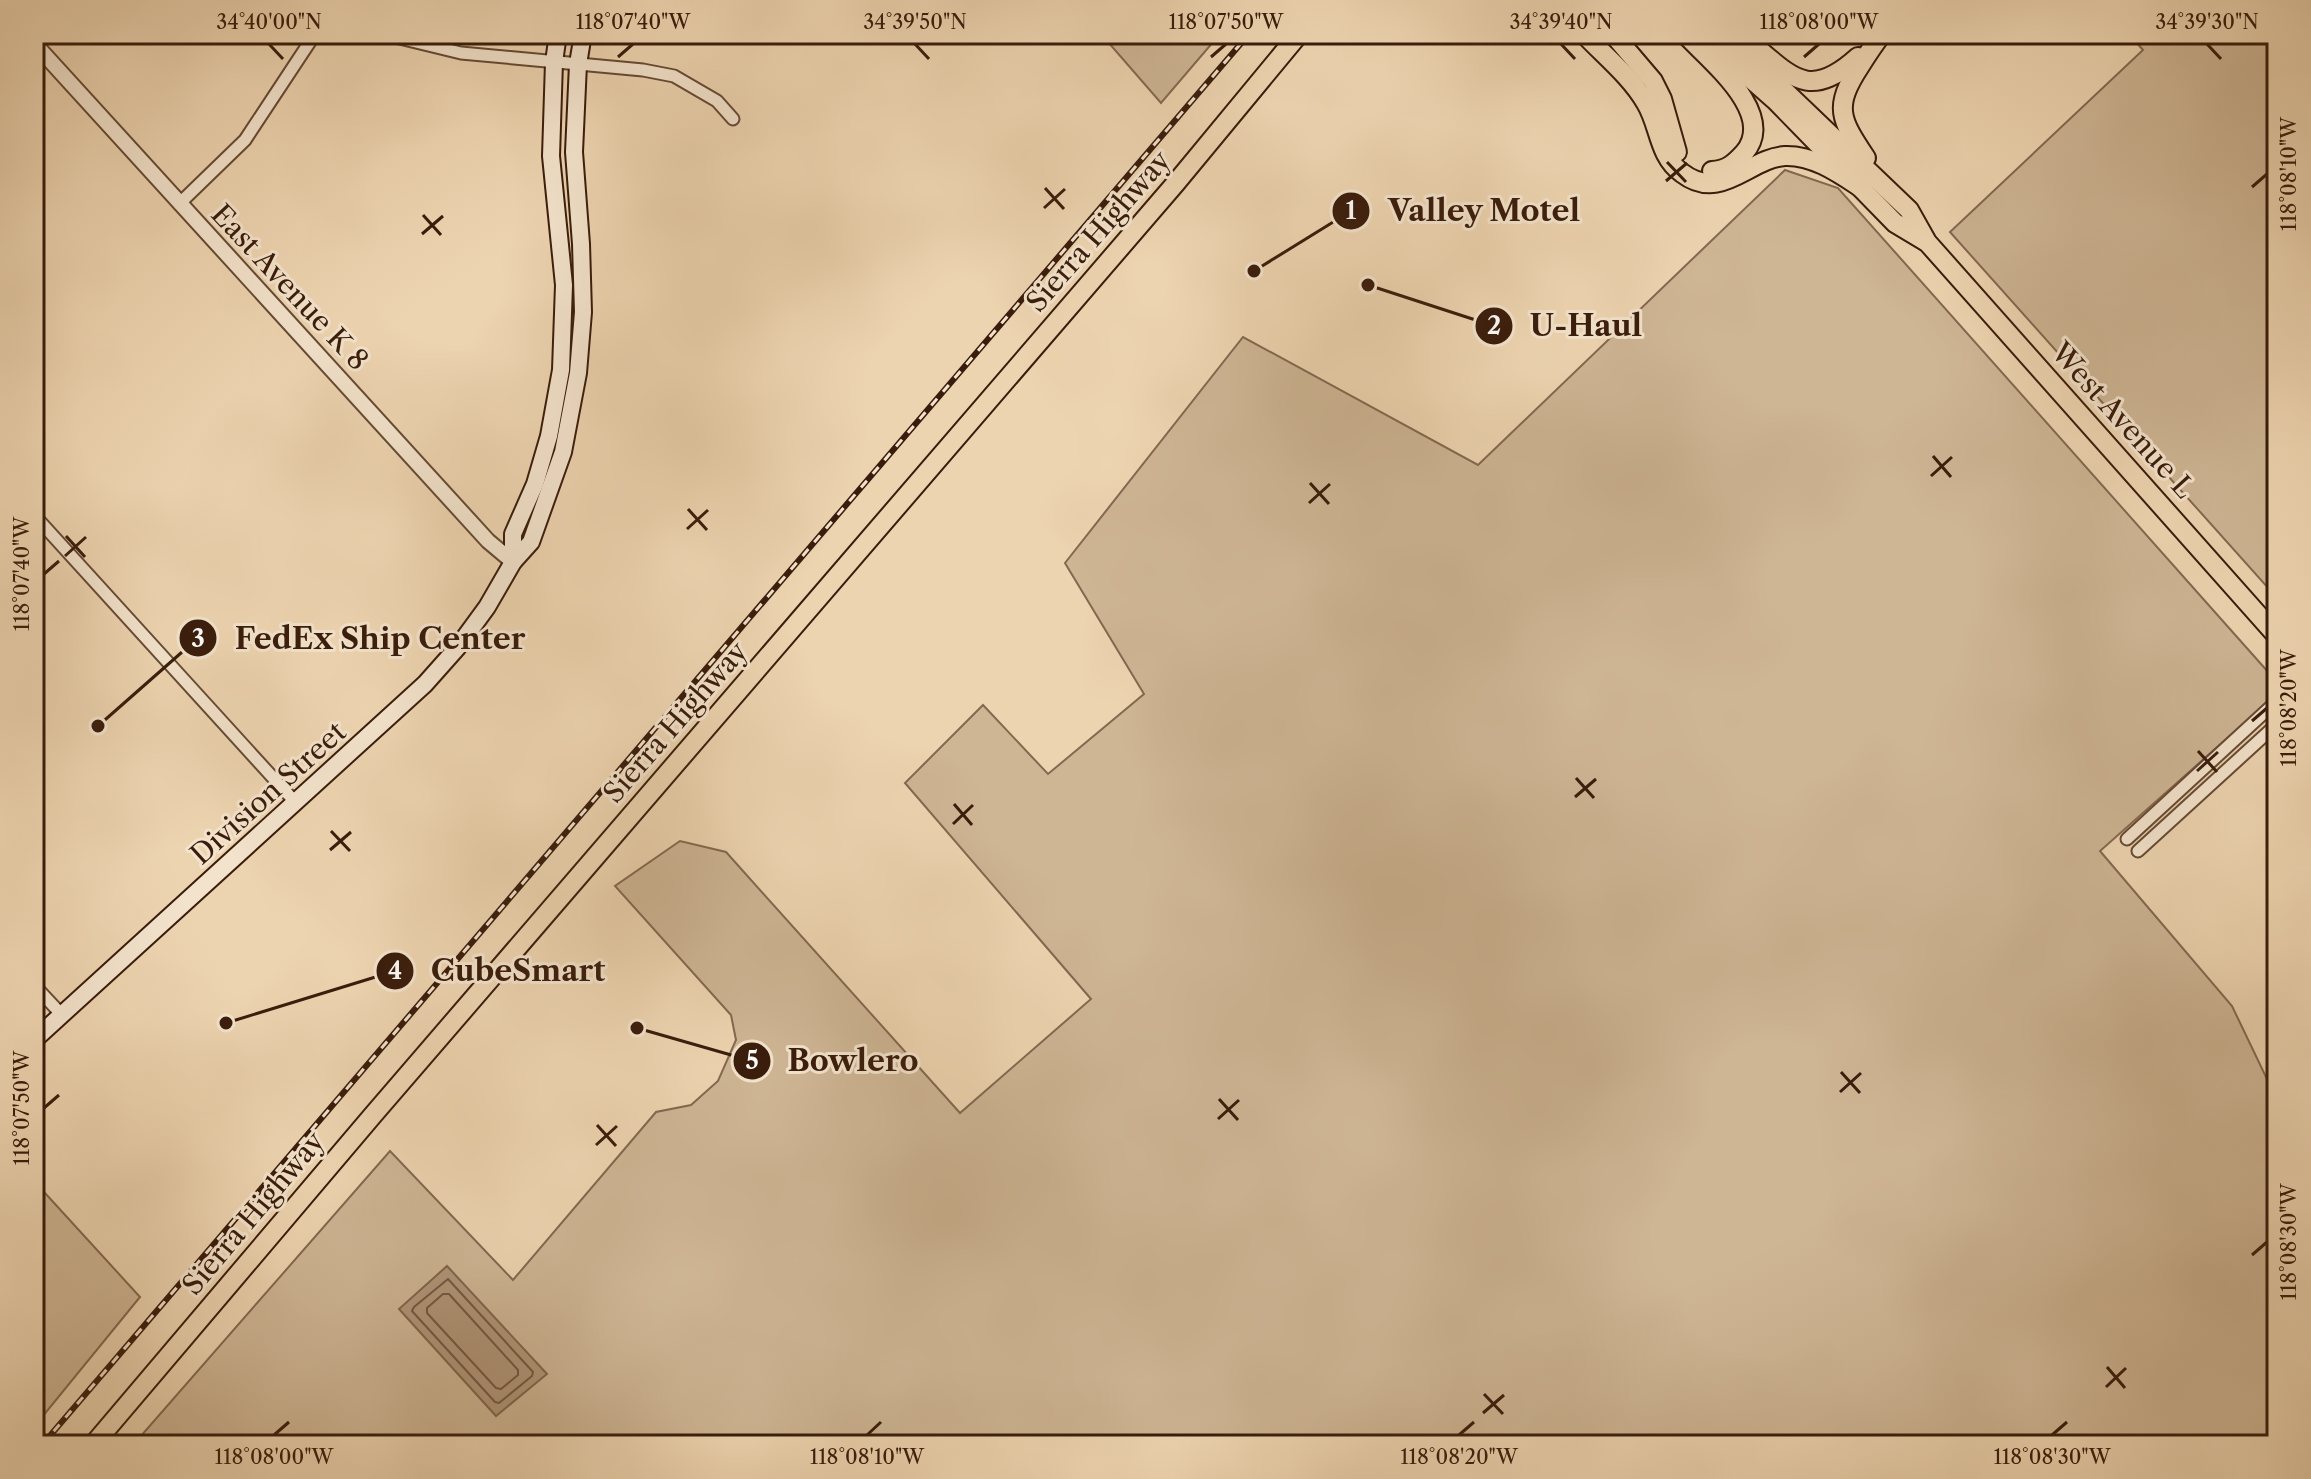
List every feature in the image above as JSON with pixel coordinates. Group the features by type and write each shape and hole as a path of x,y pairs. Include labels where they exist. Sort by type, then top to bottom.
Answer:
{"main road":[{"path":"513,562 513,534 535,484 549,436 561,370 564,285 551,156 558,34"},
{"name":"Division Street","path":"34,1040 436,672 487,607 513,562 531,542 563,452 578,373 583,312 574,152 578,64 583,34"},
{"name":"Sierra Highway","path":"93,1445 1175,184 1299,34"},
{"path":"1584,34 1641,94 1653,116 1667,158 1683,174 1703,182 1726,181 1770,160 1791,156 1803,157 1832,169 1863,189"},
{"path":"1613,34 1653,81 1662,99 1679,155 1693,167 1724,169 1732,165 1751,144 1752,112 1747,101 1685,34"},
{"name":"West Avenue L","path":"1700,34 1776,101 1895,223 1927,242"},
{"name":"West Avenue L","path":"1725,34 1909,210 1927,242 2277,636"},
{"path":"1740,34 1796,79 1813,83 1826,81 1843,70 1880,36"},
{"path":"1880,36 1844,92 1842,109 1845,123 1854,139 1889,189"}],"street":[{"path":"179,204 245,140 315,34"},
{"path":"383,34 461,53 643,70 674,76 717,101 733,119"},
{"name":"East Avenue K 8","path":"34,43 488,541 513,562"},
{"path":"34,515 296,803"},
{"path":"2127,839 2277,701"},
{"path":"2138,851 2277,724"},
{"path":"34,985 62,1015"}],"shaded area":[{"path":"1101,34 1220,34 1161,103"},
{"path":"2129,34 2277,34 2277,598 1950,232 2143,50"},
{"path":"1785,170 1838,188 2277,682 2277,694 2100,851 2232,1006 2277,1100 2277,1445 133,1445 390,1151 513,1280 656,1112 691,1105 718,1081 736,1040 731,1015 615,886 680,841 726,852 960,1113 1091,999 905,783 983,705 1048,774 1144,694 1065,563 1243,337 1478,465"},
{"path":"34,1181 140,1297 34,1427"}],"water":[{"path":"447,1266 547,1374 496,1416 399,1309"}],"railway":[{"path":"42,1445 1249,34"}],"place":[{"name":"Valley Motel","path":"1254,271"},
{"name":"U-Haul","path":"1368,285"},
{"name":"FedEx Ship Center","path":"98,726"},
{"name":"CubeSmart","path":"226,1023"},
{"name":"Bowlero","path":"637,1028"}]}
